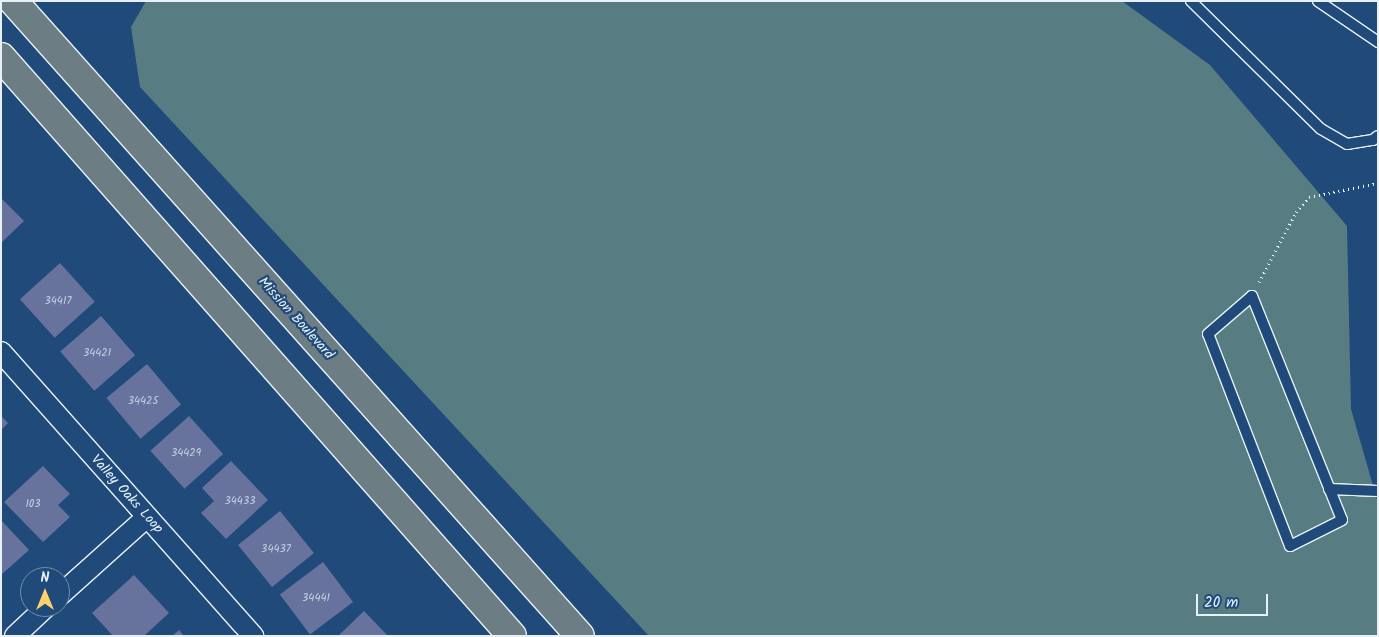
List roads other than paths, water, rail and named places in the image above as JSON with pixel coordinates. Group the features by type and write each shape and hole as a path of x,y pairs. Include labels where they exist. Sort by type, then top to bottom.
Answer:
{"main road":[{"name":"Mission Boulevard","path":"25,8 580,636"},
{"path":"1,57 512,636"}],"street":[{"name":"Valley Oaks Loop","path":"1,352 253,636"},
{"path":"70,586 147,517"},
{"path":"15,636 35,617"}],"lane":[{"path":"1191,1 1321,129 1347,144 1372,140 1378,136"},
{"path":"1318,1 1378,42"},
{"path":"1252,296 1329,489 1342,520 1290,546 1208,334 1252,296"},
{"path":"1329,489 1378,491"}]}
